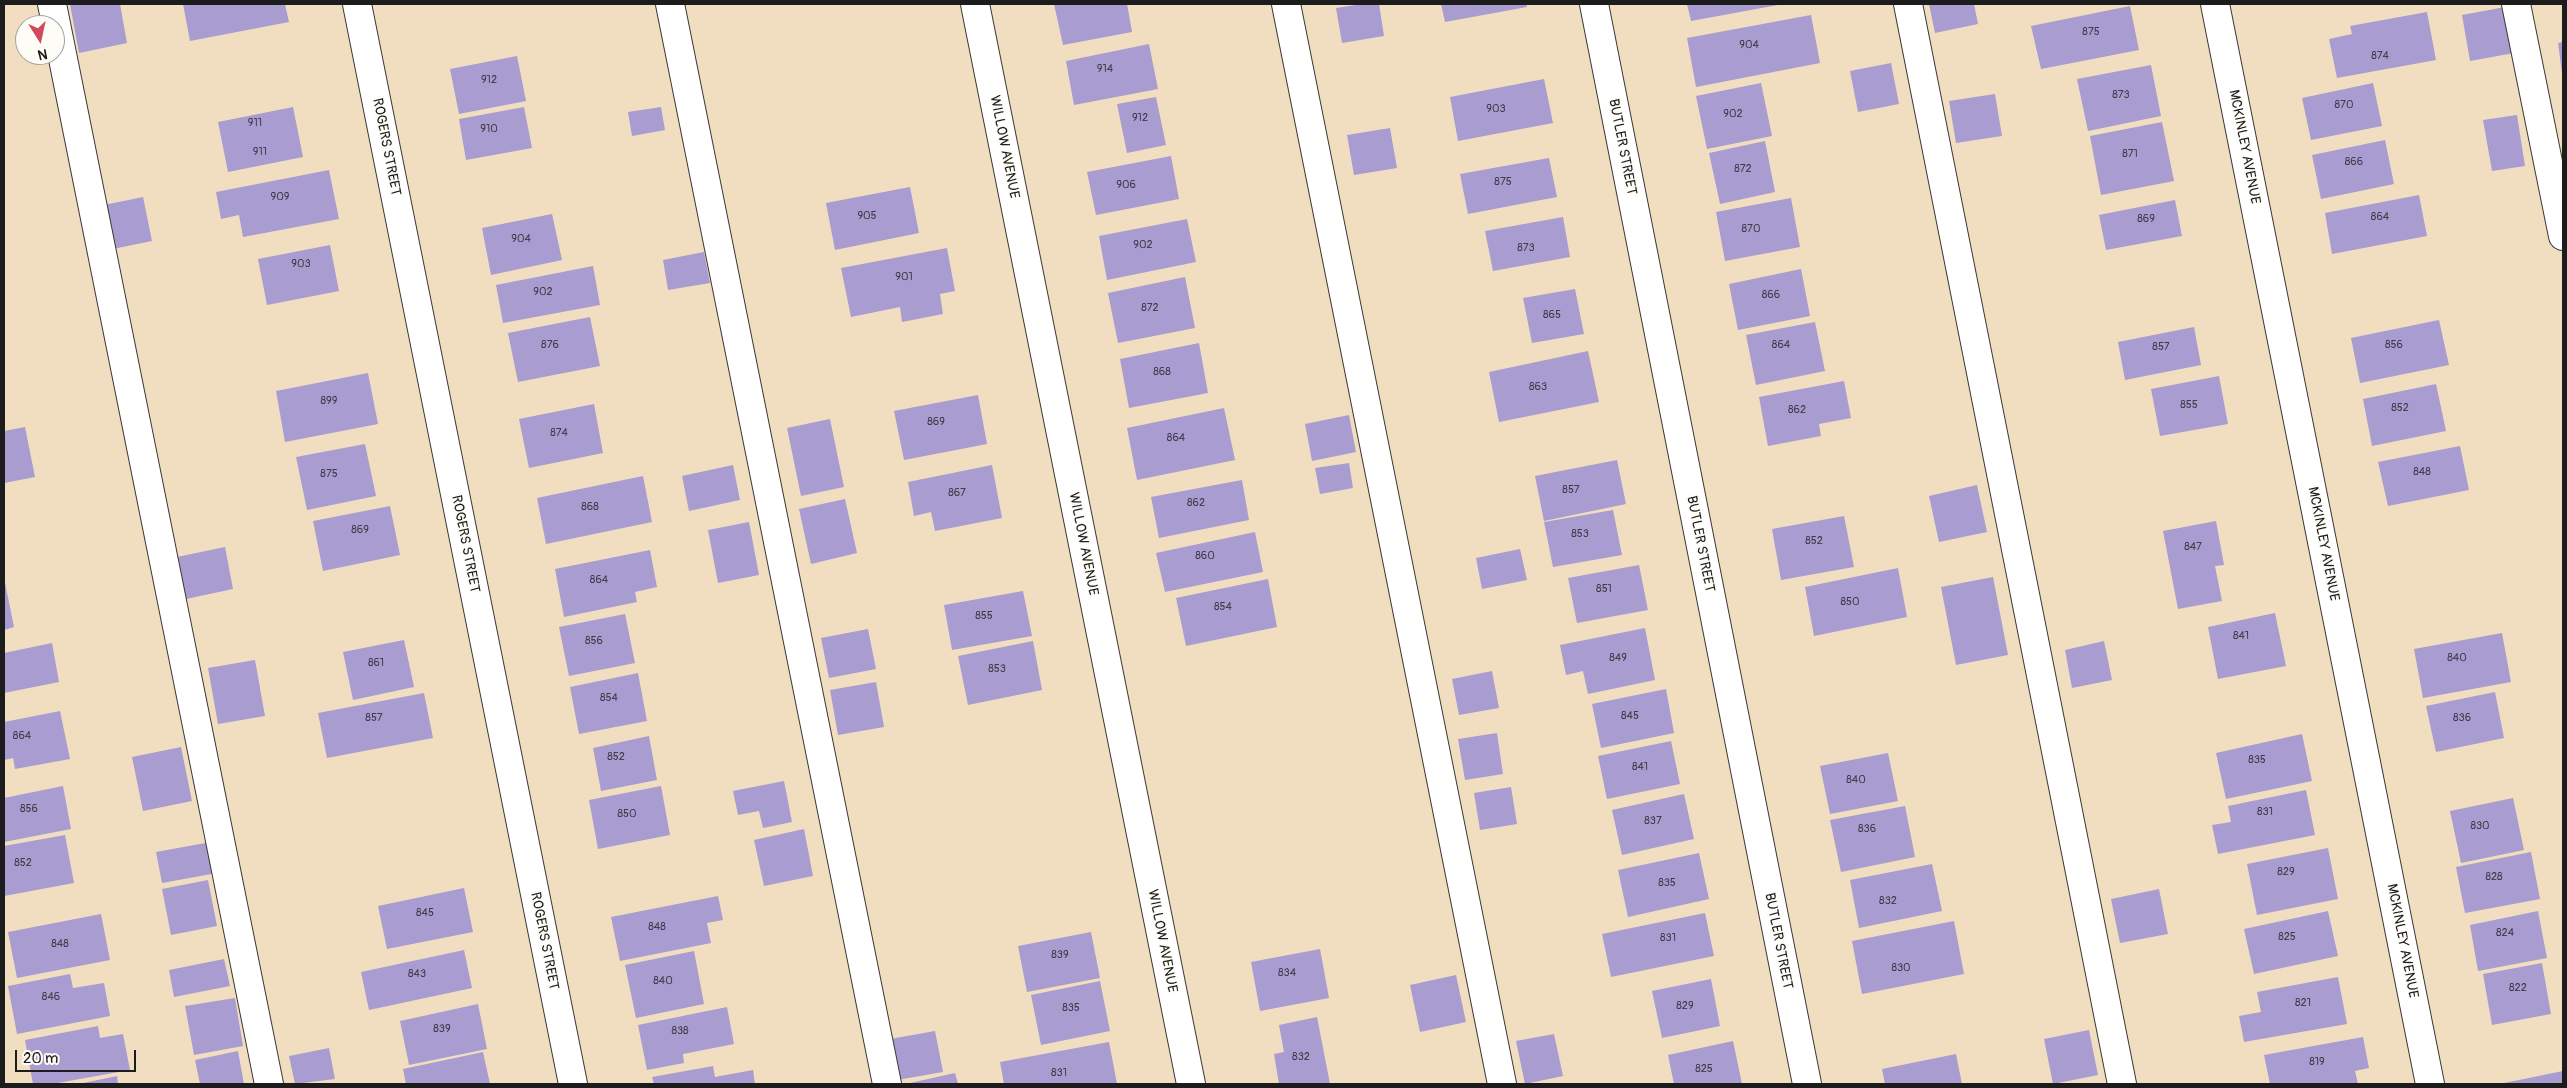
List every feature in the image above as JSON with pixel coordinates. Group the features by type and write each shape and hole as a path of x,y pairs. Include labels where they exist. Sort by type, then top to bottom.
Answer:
{"street":[{"path":"52,4 269,1084"},
{"name":"ROGERS STREET","path":"357,4 573,1084"},
{"path":"670,4 887,1084"},
{"name":"WILLOW AVENUE","path":"975,4 1191,1084"},
{"path":"1286,4 1502,1084"},
{"name":"BUTLER STREET","path":"1594,4 1807,1084"},
{"path":"1908,4 2122,1084"},
{"name":"MCKINLEY AVENUE","path":"2215,4 2430,1084"},
{"path":"2516,4 2563,236"}],"building":[{"path":"70,4 120,4 127,43 79,53"},
{"path":"183,4 285,4 289,22 190,41"},
{"path":"1054,4 1127,4 1132,32 1063,45"},
{"path":"1379,4 1384,36 1342,43 1336,8"},
{"path":"1441,4 1526,4 1527,7 1445,22"},
{"path":"1687,4 1778,4 1778,5 1691,21"},
{"path":"1929,4 1974,4 1978,24 1935,33"},
{"path":"2130,6 2139,50 2041,69 2031,26"},
{"path":"2505,7 2514,53 2470,61 2462,15"},
{"path":"2427,12 2436,60 2337,78 2329,39 2352,34 2350,26"},
{"path":"1811,15 1820,63 1696,87 1687,38"},
{"path":"2563,42 2563,72 2562,73 2558,43"},
{"path":"1149,44 1158,89 1074,105 1066,61"},
{"path":"517,56 526,101 459,114 450,69"},
{"path":"1891,63 1899,104 1858,112 1850,71"},
{"path":"2151,65 2161,116 2088,131 2077,79"},
{"path":"1544,79 1553,123 1458,141 1450,97"},
{"path":"1761,83 1772,136 1707,149 1696,96"},
{"path":"2373,83 2382,126 2311,140 2302,98"},
{"path":"1995,94 2002,136 1956,143 1949,101"},
{"path":"1156,97 1166,145 1127,153 1117,104"},
{"path":"293,107 303,157 228,172 218,122"},
{"path":"524,107 532,148 466,160 459,119"},
{"path":"661,107 665,130 632,136 628,112"},
{"path":"2517,115 2525,166 2492,171 2483,120"},
{"path":"2162,122 2174,181 2101,195 2090,136"},
{"path":"1390,128 1397,168 1354,175 1347,135"},
{"path":"2385,140 2394,184 2321,199 2312,155"},
{"path":"1765,141 1775,192 1720,204 1709,153"},
{"path":"1171,156 1179,199 1096,215 1087,172"},
{"path":"1549,158 1557,197 1468,214 1460,174"},
{"path":"329,170 339,219 243,237 239,215 221,219 216,192"},
{"path":"910,187 919,233 835,250 826,203"},
{"path":"2419,195 2427,236 2332,254 2325,213"},
{"path":"143,197 152,241 108,250 99,206"},
{"path":"1791,198 1800,247 1725,261 1716,212"},
{"path":"2175,200 2182,236 2106,250 2099,215"},
{"path":"552,214 562,260 491,275 482,228"},
{"path":"1563,217 1570,257 1493,271 1485,231"},
{"path":"1187,219 1196,262 1107,280 1099,236"},
{"path":"330,245 339,291 267,305 258,259"},
{"path":"947,248 955,291 940,294 943,314 902,322 900,307 851,317 841,268"},
{"path":"704,252 710,283 668,290 663,260"},
{"path":"593,266 600,305 503,323 496,285"},
{"path":"1801,269 1810,316 1738,330 1729,284"},
{"path":"1185,277 1195,328 1118,343 1108,293"},
{"path":"1575,289 1584,334 1532,343 1523,298"},
{"path":"590,317 600,366 518,382 508,333"},
{"path":"2439,320 2449,365 2360,383 2351,338"},
{"path":"1815,322 1825,371 1756,385 1746,335"},
{"path":"2194,327 2201,365 2125,380 2118,342"},
{"path":"1199,343 1208,393 1129,408 1120,359"},
{"path":"1588,351 1599,402 1499,422 1489,372"},
{"path":"368,373 378,424 285,442 276,391"},
{"path":"2219,376 2228,424 2160,436 2151,389"},
{"path":"1844,381 1851,418 1819,424 1821,436 1768,446 1759,397"},
{"path":"2436,384 2446,431 2372,446 2363,399"},
{"path":"978,395 987,444 904,460 894,411"},
{"path":"594,404 603,453 529,468 519,419"},
{"path":"1224,408 1235,460 1137,480 1127,428"},
{"path":"1349,415 1356,452 1312,461 1305,424"},
{"path":"830,419 844,487 801,496 787,428"},
{"path":"25,427 35,477 4,483 4,431"},
{"path":"365,444 376,496 307,510 296,457"},
{"path":"2460,446 2469,490 2388,506 2378,462"},
{"path":"1617,460 1626,504 1544,521 1535,476"},
{"path":"1349,463 1353,488 1320,494 1315,468"},
{"path":"733,465 740,500 689,511 682,476"},
{"path":"992,465 1002,518 935,531 931,512 914,516 908,482"},
{"path":"643,476 652,522 546,544 537,498"},
{"path":"1242,480 1249,520 1159,538 1151,497"},
{"path":"1977,485 1987,532 1939,542 1929,496"},
{"path":"845,499 857,553 811,564 799,509"},
{"path":"390,506 400,555 323,571 313,521"},
{"path":"1613,510 1622,555 1553,567 1544,522"},
{"path":"1844,516 1854,567 1781,580 1772,529"},
{"path":"2216,521 2224,565 2215,566 2222,601 2178,609 2163,531"},
{"path":"749,522 759,575 718,583 708,530"},
{"path":"1255,532 1263,572 1165,592 1156,553"},
{"path":"225,547 233,589 186,599 177,557"},
{"path":"1520,549 1527,580 1482,589 1476,558"},
{"path":"650,550 657,587 635,592 637,602 564,617 555,569"},
{"path":"1639,565 1648,610 1577,623 1568,578"},
{"path":"1898,568 1907,617 1814,636 1805,587"},
{"path":"1993,577 2008,655 1956,665 1941,587"},
{"path":"4,578 14,627 4,630"},
{"path":"1268,579 1277,627 1186,646 1176,598"},
{"path":"1023,591 1032,636 952,650 944,605"},
{"path":"2275,613 2286,666 2218,679 2208,627"},
{"path":"625,614 635,663 569,676 559,627"},
{"path":"1645,628 1655,680 1588,694 1583,671 1566,675 1560,645"},
{"path":"868,629 876,669 829,678 821,638"},
{"path":"2502,633 2511,682 2423,698 2414,649"},
{"path":"404,640 414,687 353,700 343,652"},
{"path":"1033,641 1042,690 968,705 958,656"},
{"path":"2104,641 2112,680 2072,688 2065,650"},
{"path":"52,643 59,682 4,693 4,653"},
{"path":"255,660 265,716 218,724 208,668"},
{"path":"1492,671 1499,708 1459,715 1452,679"},
{"path":"638,673 647,721 579,734 570,687"},
{"path":"876,682 884,727 838,735 830,690"},
{"path":"1666,689 1674,733 1601,748 1592,704"},
{"path":"2495,692 2504,738 2436,752 2426,706"},
{"path":"424,693 433,738 327,758 318,713"},
{"path":"60,711 70,759 15,769 13,758 4,760 4,722"},
{"path":"1497,733 1503,774 1465,780 1458,739"},
{"path":"2302,734 2312,781 2226,799 2216,753"},
{"path":"649,736 657,780 601,791 593,748"},
{"path":"1671,741 1680,784 1607,799 1598,756"},
{"path":"181,747 192,801 143,811 132,757"},
{"path":"1888,753 1898,801 1830,814 1820,766"},
{"path":"784,781 792,822 763,828 759,811 738,815 733,791"},
{"path":"63,786 71,829 4,842 4,798"},
{"path":"661,786 670,835 598,849 589,800"},
{"path":"1511,787 1517,824 1480,830 1474,793"},
{"path":"2306,790 2315,835 2218,854 2212,825 2231,822 2228,806"},
{"path":"1684,794 1694,839 1622,855 1612,810"},
{"path":"2513,798 2524,850 2461,863 2450,811"},
{"path":"1905,806 1915,857 1841,872 1830,820"},
{"path":"804,829 813,876 764,886 754,840"},
{"path":"65,835 74,883 4,896 4,846"},
{"path":"211,842 217,873 162,883 156,852"},
{"path":"2328,848 2338,899 2257,915 2247,864"},
{"path":"2531,852 2540,899 2465,913 2456,867"},
{"path":"1699,853 1709,899 1628,917 1618,870"},
{"path":"1932,864 1942,911 1859,928 1850,880"},
{"path":"208,880 217,926 171,935 162,889"},
{"path":"464,888 473,932 387,949 378,906"},
{"path":"2159,889 2168,934 2120,943 2111,899"},
{"path":"718,896 723,920 707,923 711,943 620,961 611,917"},
{"path":"2328,911 2338,956 2254,974 2244,929"},
{"path":"2538,911 2547,958 2478,971 2470,925"},
{"path":"1705,913 1714,956 1611,977 1602,934"},
{"path":"101,914 110,960 17,978 8,932"},
{"path":"1954,921 1964,974 1862,994 1852,941"},
{"path":"1091,932 1100,978 1027,992 1018,946"},
{"path":"1320,949 1329,998 1260,1011 1251,962"},
{"path":"464,950 472,988 369,1010 361,972"},
{"path":"694,951 704,1004 636,1018 625,965"},
{"path":"224,959 230,986 174,997 169,970"},
{"path":"2542,963 2551,1014 2492,1025 2483,974"},
{"path":"70,974 73,988 104,983 110,1016 17,1034 8,986"},
{"path":"1456,975 1466,1022 1420,1032 1410,985"},
{"path":"2338,977 2347,1024 2244,1042 2239,1016 2261,1012 2257,992"},
{"path":"1711,979 1720,1026 1662,1038 1652,991"},
{"path":"1100,981 1110,1031 1041,1045 1031,995"},
{"path":"235,998 243,1046 194,1055 185,1006"},
{"path":"478,1004 487,1049 409,1065 400,1021"},
{"path":"727,1007 734,1044 683,1054 684,1063 647,1070 638,1025"},
{"path":"1317,1017 1330,1084 1279,1084 1274,1054 1284,1052 1279,1025"},
{"path":"98,1026 100,1038 123,1034 130,1070 52,1084 33,1084 25,1040"},
{"path":"2089,1030 2098,1075 2053,1084 2044,1039"},
{"path":"935,1031 943,1072 897,1080 890,1039"},
{"path":"1554,1034 1563,1076 1525,1084 1516,1041"},
{"path":"2363,1037 2369,1068 2355,1071 2358,1084 2270,1084 2264,1055"},
{"path":"1733,1041 1742,1084 1674,1084 1668,1055"},
{"path":"1109,1042 1117,1084 1004,1084 1000,1062"},
{"path":"329,1048 335,1079 295,1084 289,1056"},
{"path":"238,1051 244,1084 200,1084 195,1060"},
{"path":"483,1052 490,1084 406,1084 403,1069"},
{"path":"1956,1054 1962,1084 1885,1084 1882,1069"},
{"path":"713,1066 715,1077 753,1070 755,1084 654,1084 652,1077"},
{"path":"2563,1071 2563,1084 2504,1084 2504,1083"},
{"path":"955,1073 958,1084 910,1084 910,1083"},
{"path":"117,1076 118,1084 83,1084 83,1083"}]}
